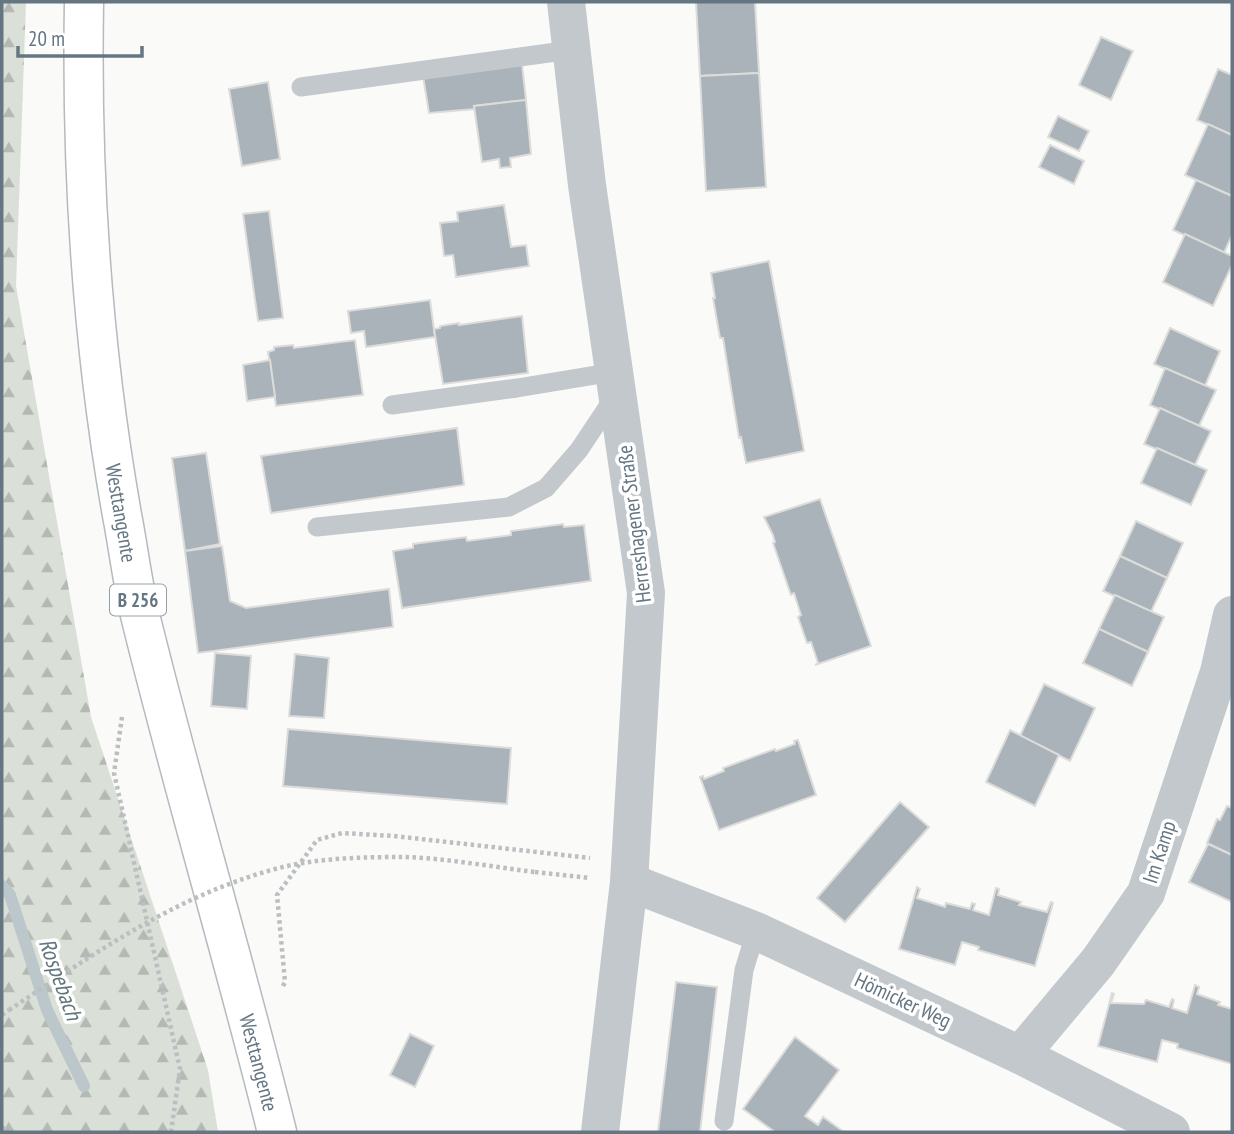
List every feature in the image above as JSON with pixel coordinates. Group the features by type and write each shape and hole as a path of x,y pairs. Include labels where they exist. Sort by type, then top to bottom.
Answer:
{"main road":[{"name":"Westtangente","path":"84,2 89,255 112,454 142,623 277,1132"}],"street":[{"name":"Herreshagener Straße","path":"566,2 587,185 646,593 626,881 600,1132"},
{"name":"Im Kamp","path":"1020,1055 1098,962 1146,893 1219,672 1232,615"},
{"name":"Hömicker Weg","path":"626,881 756,931 1020,1055 1171,1132"}],"lane":[{"path":"302,87 571,50"},
{"path":"392,405 517,388 616,382"},
{"path":"317,527 509,507 546,488 579,450 616,382"},
{"path":"724,1121 744,970 756,931"}],"path":[{"path":"123,711 114,773 180,1069 171,1132"},
{"path":"254,1040 285,982 277,895 317,840 342,833 394,836 600,859 626,881"},
{"path":"2,1015 127,932 175,906 223,885 278,868 339,860 405,857 626,881"},
{"path":"2,1127 6,1132"}],"green space":[{"path":"2,2 26,2 16,286 91,717 208,1070 218,1132 2,1132"}],"building":[{"path":"696,2 755,2 759,73 700,76"},
{"path":"1101,37 1133,51 1111,100 1079,85"},
{"path":"522,64 526,100 474,106 475,109 429,113 423,76"},
{"path":"1218,69 1232,75 1232,135 1197,120"},
{"path":"759,73 766,187 706,191 700,76"},
{"path":"268,82 280,159 242,166 229,89"},
{"path":"526,100 531,154 510,158 511,167 500,168 499,159 482,162 474,106"},
{"path":"1058,116 1089,131 1079,151 1048,137"},
{"path":"1208,124 1232,135 1232,196 1185,175"},
{"path":"1050,145 1084,161 1074,184 1039,167"},
{"path":"1196,180 1232,196 1232,235 1224,253 1173,230"},
{"path":"504,205 511,247 526,245 529,266 456,277 453,255 444,256 440,223 458,221 457,212"},
{"path":"269,211 283,318 258,321 243,214"},
{"path":"1185,234 1232,256 1232,265 1213,306 1163,282"},
{"path":"769,261 804,451 746,463 741,437 739,438 723,338 720,338 711,273"},
{"path":"430,300 435,337 366,347 364,331 351,333 348,311"},
{"path":"522,316 528,373 443,384 434,329 459,323"},
{"path":"1170,328 1220,351 1205,386 1154,364"},
{"path":"355,340 363,395 276,406 268,352 274,350 274,347 293,345 294,348"},
{"path":"270,360 275,397 247,401 243,365"},
{"path":"1165,368 1216,390 1199,426 1150,405"},
{"path":"1160,408 1211,431 1195,465 1144,444"},
{"path":"457,428 464,485 271,513 261,456"},
{"path":"1157,448 1207,470 1191,505 1141,483"},
{"path":"206,453 220,544 185,551 172,458"},
{"path":"820,499 871,646 815,665 818,663 811,642 807,643 798,617 801,615 794,593 791,595 773,543 773,535 764,517"},
{"path":"1136,521 1183,543 1167,578 1120,556"},
{"path":"563,524 564,527 584,525 591,581 402,608 393,551 413,548 413,544 466,537 467,541 511,535 511,531"},
{"path":"222,546 230,601 246,608 389,589 393,627 198,653 185,551"},
{"path":"1120,556 1167,578 1151,612 1103,591"},
{"path":"1115,595 1164,617 1148,652 1099,629"},
{"path":"1099,629 1148,652 1132,686 1083,663"},
{"path":"215,653 251,656 247,709 211,706"},
{"path":"295,654 329,658 324,718 289,716"},
{"path":"1044,684 1095,708 1070,761 1020,736"},
{"path":"288,729 511,748 507,804 283,786"},
{"path":"1010,730 1059,755 1035,806 986,782"},
{"path":"798,740 816,795 719,830 700,777 703,776 704,779 724,771 723,768 795,744 794,741"},
{"path":"900,802 929,827 845,922 817,898"},
{"path":"1227,806 1232,808 1232,855 1207,843 1217,819 1220,820"},
{"path":"1208,844 1232,855 1232,902 1189,882"},
{"path":"917,887 920,889 917,898 945,907 946,903 970,909 972,903 975,904 973,910 989,915 996,888 999,889 998,895 1021,902 1019,905 1047,912 1051,902 1053,903 1035,966 978,950 979,947 962,942 955,965 899,949"},
{"path":"676,982 717,987 700,1132 658,1132"},
{"path":"1195,985 1199,987 1197,994 1232,1009 1232,1064 1177,1048 1178,1044 1162,1040 1157,1062 1098,1046 1112,993 1111,1003 1144,1004 1146,1000 1169,1007 1172,999 1172,1008 1187,1013"},
{"path":"410,1034 434,1046 415,1087 390,1075"},
{"path":"795,1037 839,1070 805,1116 818,1125 823,1117 844,1132 775,1132 743,1109"}],"waterway":[{"name":"Rospebach","path":"2,886 10,895 47,1010 84,1086"}]}
